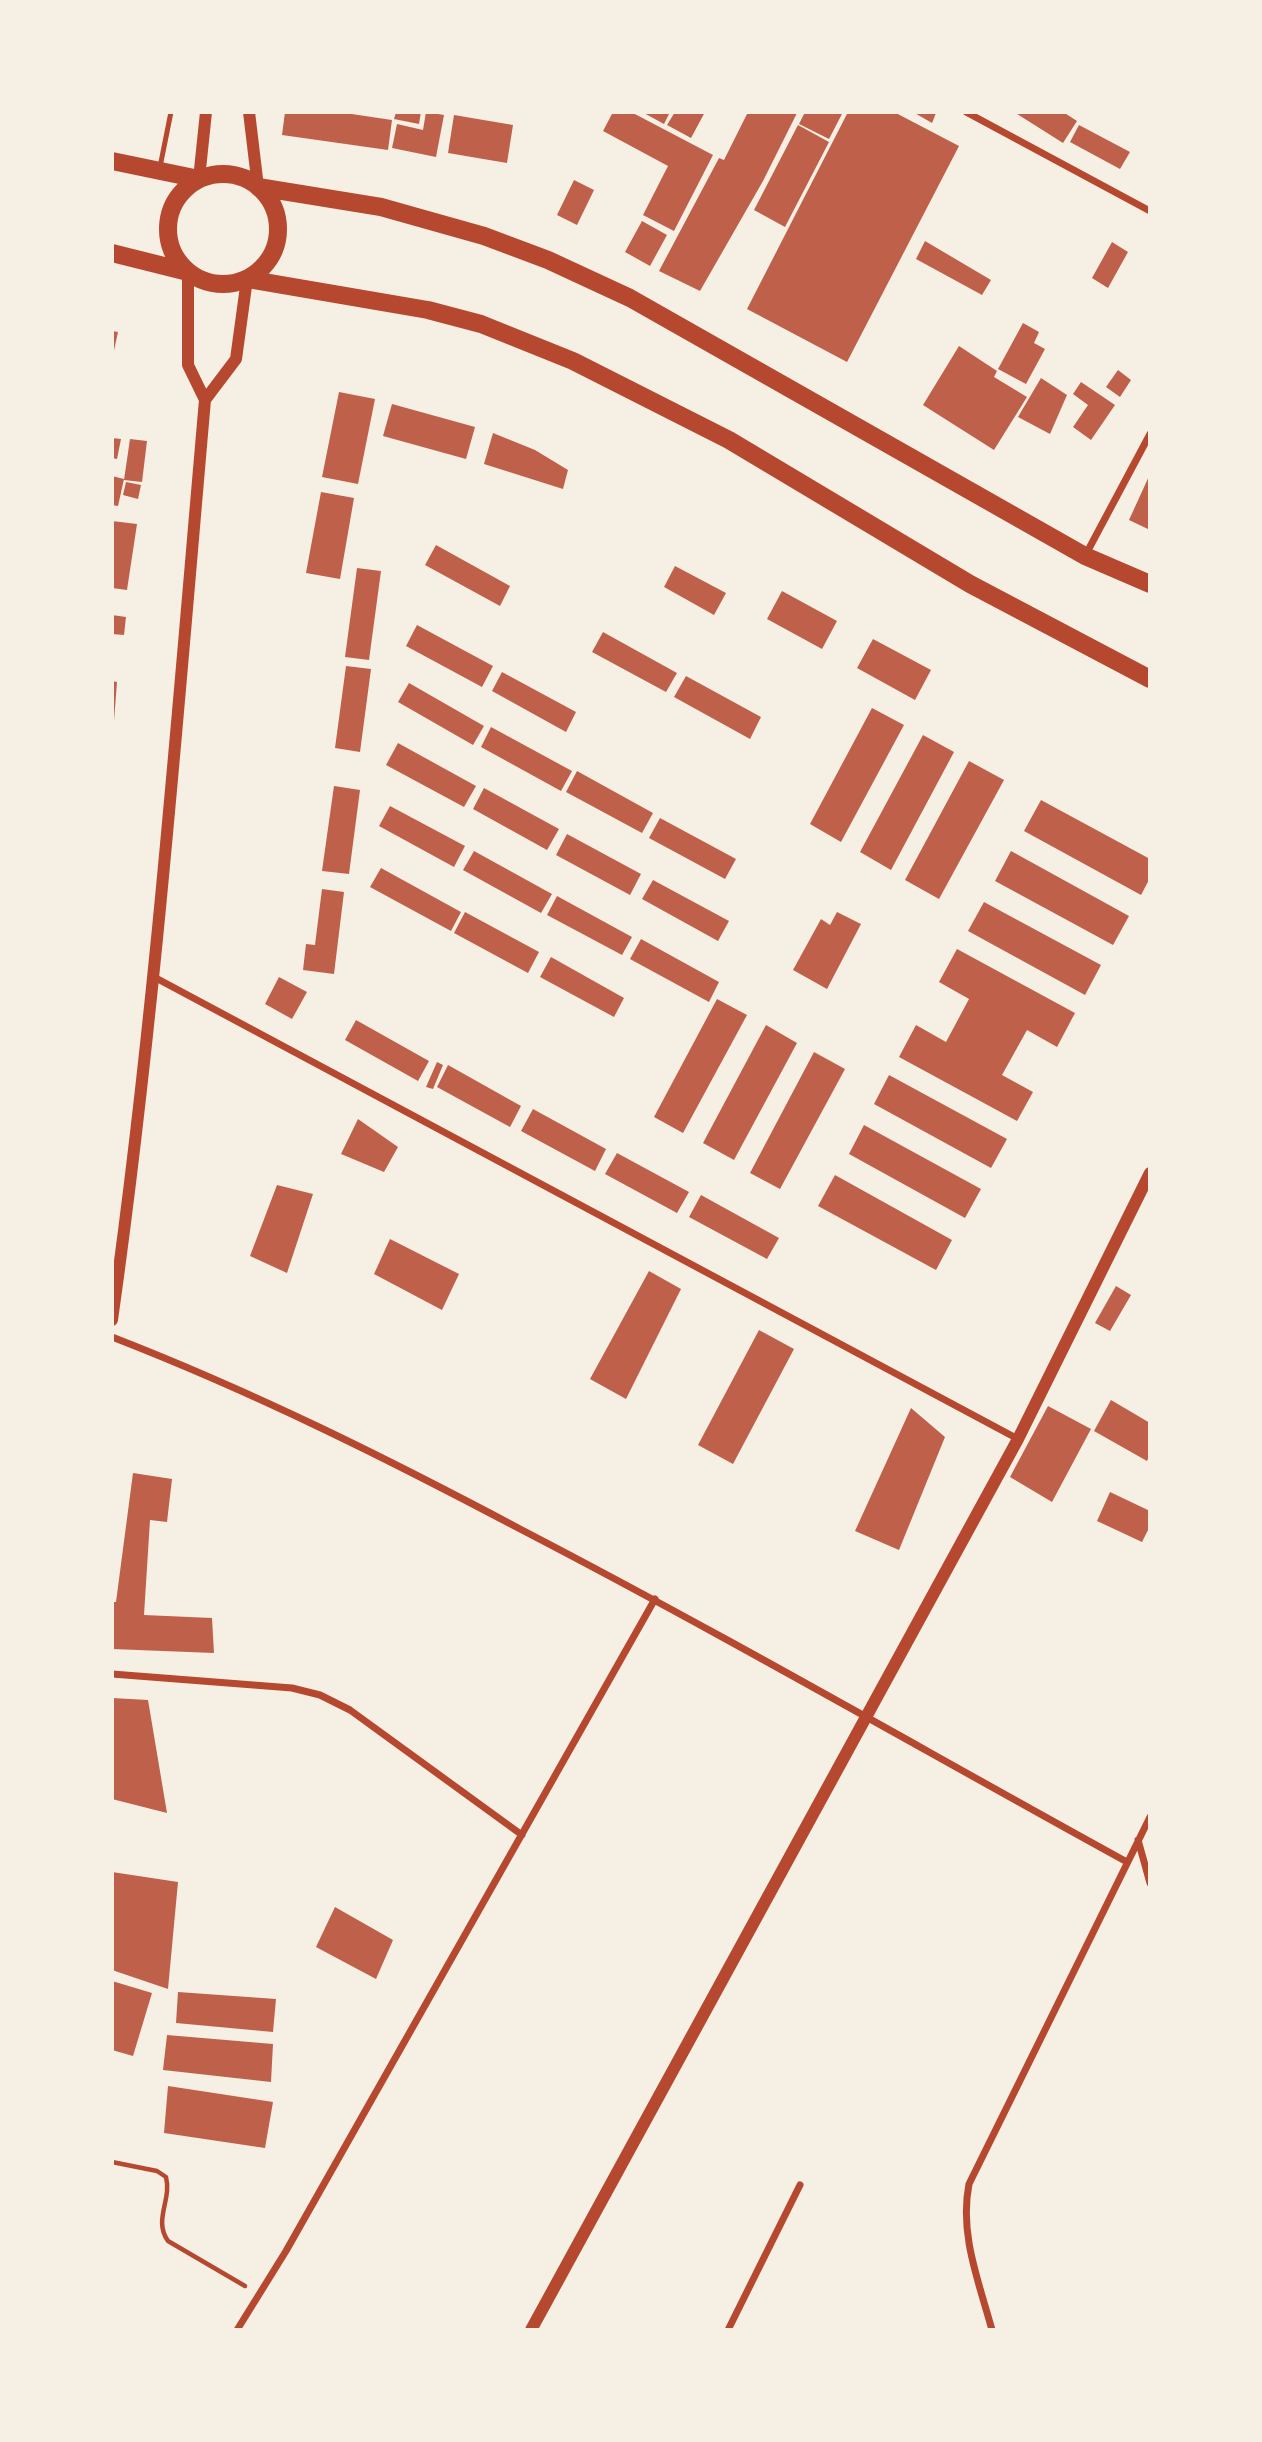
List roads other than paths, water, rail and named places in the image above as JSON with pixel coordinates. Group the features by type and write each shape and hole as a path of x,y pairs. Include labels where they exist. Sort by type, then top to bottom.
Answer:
{"main road":[{"path":"112,161 199,179 230,175 258,187 381,207 484,236 548,260 630,298 1085,556 1150,584"},
{"path":"188,272 170,246 169,215 181,194 199,179"},
{"path":"247,279 265,265 276,244 275,213 258,187"},
{"path":"112,253 188,272 216,284 247,279 428,310 481,324 573,361 729,440 970,584 1150,679"}],"street":[{"path":"199,179 206,112"},
{"path":"249,112 258,187"},
{"path":"971,113 1150,211"},
{"path":"112,1320 155,977 205,400 188,365 188,272"},
{"path":"205,400 236,359 247,279"},
{"path":"1085,556 1150,434"},
{"path":"155,977 1018,1439"},
{"path":"531,2330 1018,1439 1150,1172"},
{"path":"112,1337 209,1374 300,1416 655,1599 1127,1862"},
{"path":"237,2330 260,2295 655,1599"},
{"path":"112,1674 292,1688 320,1695 350,1710 522,1835"},
{"path":"992,2330 967,2238 964,2210 969,2184 1150,1817"},
{"path":"1137,1839 1150,1883"},
{"path":"728,2330 800,2185"}],"lane":[{"path":"159,171 172,112"}]}
